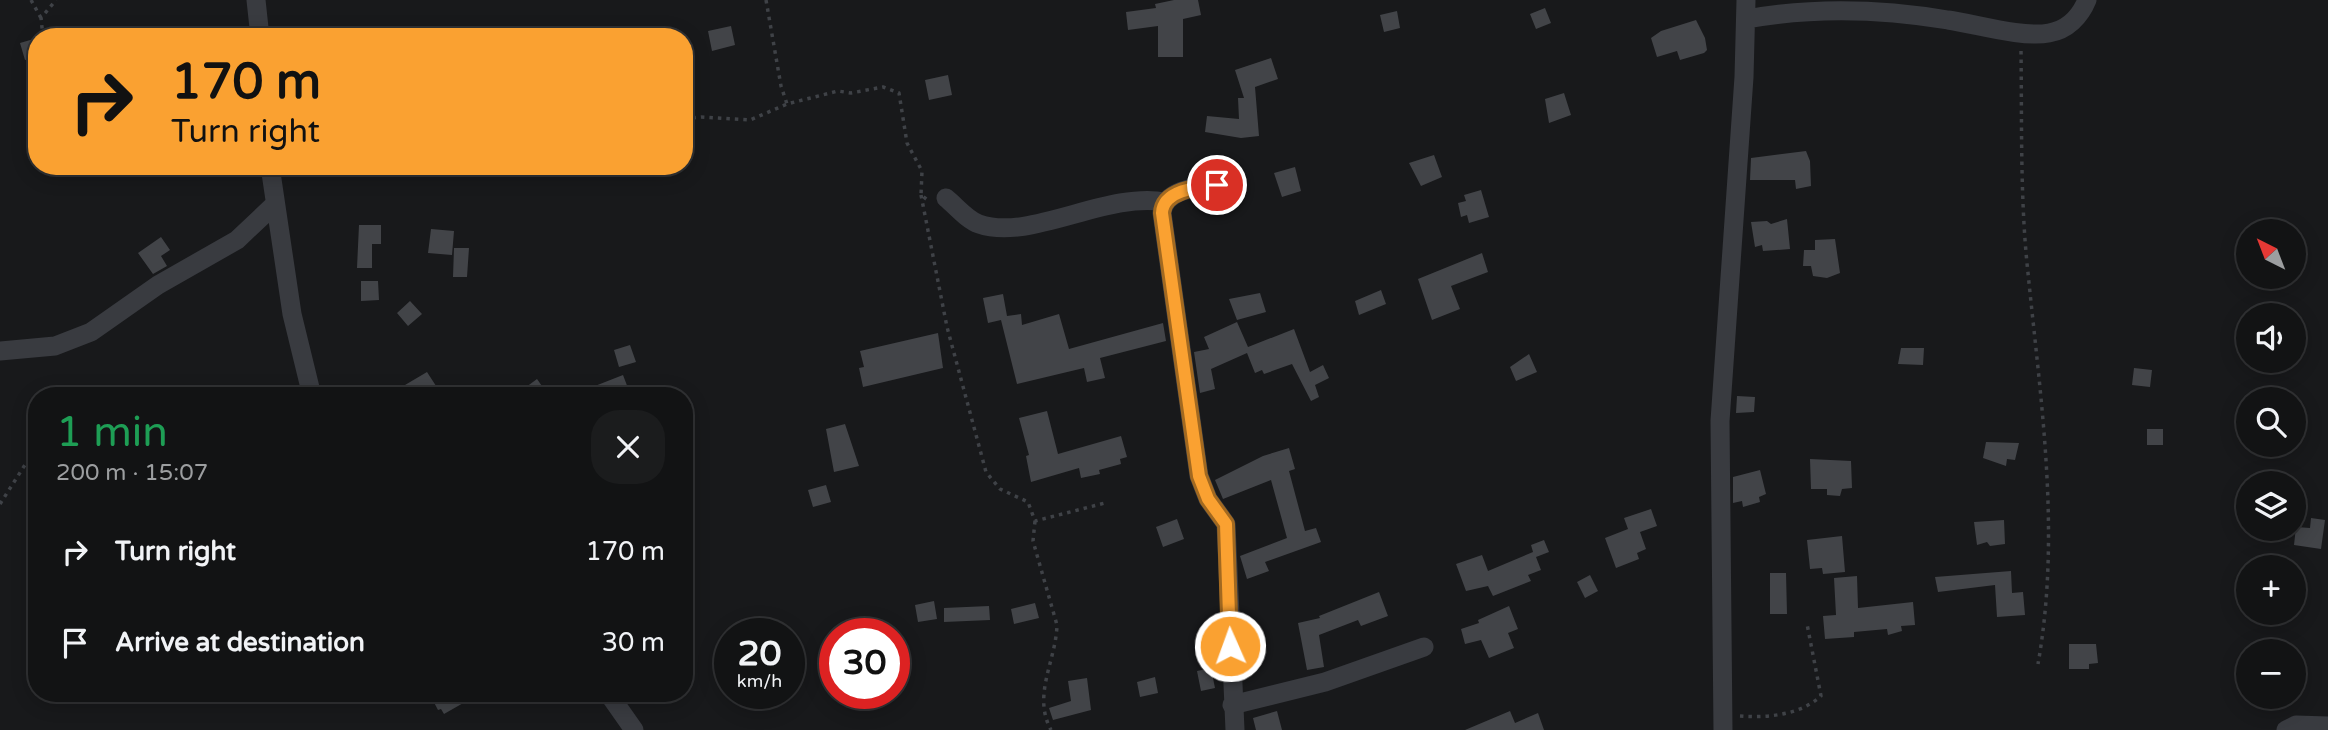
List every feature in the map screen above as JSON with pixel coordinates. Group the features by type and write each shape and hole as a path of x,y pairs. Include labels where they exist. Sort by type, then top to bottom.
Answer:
{"street":[{"path":"256,0 259,28"},
{"path":"1724,723 1720,421 1746,9 1843,11 1947,19 2046,34 2066,27 2075,20 2087,0"},
{"path":"271,175 292,314 310,387"},
{"path":"941,202 985,226 1026,225 1139,199 1165,202 1196,188 1228,185"},
{"path":"1165,202 1162,221 1191,404 1199,476 1208,499 1226,524 1235,730"},
{"path":"0,351 55,346 91,332 158,285 237,240 274,205"},
{"path":"1232,705 1325,682 1424,647"},
{"path":"614,702 634,730"},
{"path":"2286,730 2296,725 2328,726"}],"path":[{"path":"31,0 41,18 42,28"},
{"path":"41,18 56,0"},
{"path":"765,0 781,86 787,104"},
{"path":"2021,32 2023,211 2048,455 2047,591 2038,664"},
{"path":"693,118 750,120 787,104 838,91 850,93 883,87 899,93 907,143 922,171 921,195 947,327 986,471 1000,489 1028,502 1035,521 1033,541 1057,625 1057,640 1043,695 1044,718 1051,730"},
{"path":"921,195 941,202"},
{"path":"0,504 28,460"},
{"path":"1035,521 1105,503"},
{"path":"1724,723 1764,718 1809,707 1821,696 1807,624"}],"building":[{"path":"1174,0 1198,0 1201,15 1183,19 1183,57 1158,57 1158,26 1128,30 1126,12 1156,8 1155,4"},
{"path":"1545,8 1551,23 1536,29 1530,14"},
{"path":"1397,11 1400,28 1384,32 1380,15"},
{"path":"1696,20 1705,38 1707,50 1704,53 1680,60 1677,51 1657,57 1651,38 1661,31"},
{"path":"731,26 735,45 712,51 708,31"},
{"path":"28,41 28,59 25,60 20,43"},
{"path":"1271,58 1278,79 1255,87 1259,136 1241,138 1205,132 1207,116 1239,119 1238,98 1244,98 1235,70"},
{"path":"948,75 952,95 929,100 925,80"},
{"path":"1564,93 1571,115 1549,123 1545,99"},
{"path":"1806,151 1810,161 1811,186 1796,189 1795,180 1750,180 1751,158"},
{"path":"1434,155 1442,177 1421,186 1409,163"},
{"path":"1295,167 1301,191 1282,197 1274,173"},
{"path":"1481,190 1489,217 1469,223 1467,215 1461,217 1458,203 1466,201 1464,195"},
{"path":"1787,219 1790,249 1763,251 1762,245 1755,247 1751,222 1767,221 1771,224"},
{"path":"359,225 381,225 381,244 372,244 372,268 357,268"},
{"path":"431,229 454,231 452,255 428,253"},
{"path":"161,237 170,250 161,256 167,266 153,274 138,253"},
{"path":"1835,239 1840,273 1827,278 1813,276 1811,266 1803,266 1804,250 1815,250 1815,240"},
{"path":"454,248 469,248 467,277 453,277"},
{"path":"1482,253 1488,272 1451,286 1460,309 1432,320 1418,279"},
{"path":"361,281 378,281 379,300 361,301"},
{"path":"1381,290 1386,304 1359,315 1355,301"},
{"path":"1260,293 1266,312 1237,320 1229,299"},
{"path":"1003,294 1007,316 1021,314 1022,325 1059,314 1069,349 1163,323 1166,341 1100,358 1105,378 1087,382 1084,368 1017,384 1001,320 988,323 983,298"},
{"path":"410,301 422,314 408,326 397,313"},
{"path":"1237,322 1248,347 1294,329 1310,372 1323,365 1329,378 1315,385 1319,397 1311,401 1292,364 1264,374 1262,370 1255,373 1247,353 1211,369 1215,389 1200,393 1194,352 1209,349 1204,337"},
{"path":"938,333 943,368 863,387 859,368 864,367 860,351"},
{"path":"630,345 636,362 619,367 614,350"},
{"path":"1901,348 1924,348 1923,365 1898,364"},
{"path":"1529,354 1537,372 1516,381 1510,367"},
{"path":"2134,368 2152,370 2150,387 2132,385"},
{"path":"427,372 437,387 406,387 405,385"},
{"path":"623,375 628,387 592,387"},
{"path":"537,379 543,387 526,387"},
{"path":"1737,396 1755,397 1754,412 1736,413"},
{"path":"1047,411 1058,454 1121,436 1127,457 1120,459 1121,464 1099,470 1100,474 1081,478 1079,468 1031,482 1026,456 1029,455 1019,418"},
{"path":"845,424 859,466 834,472 826,429"},
{"path":"2147,429 2163,429 2163,445 2147,445"},
{"path":"1986,442 2019,443 2015,460 2007,459 2006,466 1983,458"},
{"path":"1289,448 1295,469 1289,471 1305,531 1316,528 1321,542 1265,562 1269,571 1247,579 1240,556 1287,538 1271,480 1223,499 1215,480 1263,456"},
{"path":"1810,459 1851,461 1852,488 1842,489 1840,496 1827,495 1827,489 1811,489"},
{"path":"1760,470 1766,494 1759,497 1760,502 1743,507 1742,501 1733,503 1733,477"},
{"path":"826,485 831,502 813,507 808,490"},
{"path":"1651,509 1657,526 1640,532 1646,549 1637,553 1639,559 1616,568 1605,538 1628,529 1624,518"},
{"path":"2311,518 2325,520 2321,549 2294,545 2294,541 2306,541 2306,528 2310,528"},
{"path":"1177,519 1184,539 1163,547 1156,527"},
{"path":"2004,520 2005,544 1990,546 1987,542 1977,545 1974,522"},
{"path":"1842,536 1845,572 1823,574 1822,568 1810,569 1807,540"},
{"path":"1544,540 1549,552 1536,557 1541,570 1528,575 1531,581 1493,596 1488,586 1466,591 1456,564 1482,555 1488,571 1533,552 1531,545"},
{"path":"2011,571 2012,593 2023,592 2025,615 1997,617 1995,585 1938,592 1935,577"},
{"path":"1770,573 1786,573 1787,614 1770,614"},
{"path":"1590,575 1598,591 1585,598 1577,582"},
{"path":"1857,576 1858,608 1913,602 1915,625 1901,626 1902,631 1888,635 1887,629 1854,632 1854,637 1825,639 1823,616 1836,615 1834,578"},
{"path":"1379,592 1388,616 1361,626 1358,620 1319,635 1324,667 1307,670 1298,623 1320,618 1319,616"},
{"path":"934,601 937,619 918,622 915,605"},
{"path":"1035,603 1039,618 1014,624 1011,609"},
{"path":"989,606 990,620 944,622 944,608"},
{"path":"1509,606 1518,629 1508,633 1514,648 1489,658 1481,640 1465,644 1461,629 1479,623 1478,620"},
{"path":"2069,644 2096,644 2098,663 2089,664 2089,669 2069,669"},
{"path":"1211,668 1215,688 1201,691 1197,671"},
{"path":"1155,677 1158,693 1140,697 1137,682"},
{"path":"1087,678 1091,710 1053,720 1049,708 1071,701 1068,681"},
{"path":"434,702 465,702 444,714 441,709 438,710"},
{"path":"1277,711 1282,730 1256,730 1253,718"},
{"path":"1510,711 1515,723 1538,713 1544,730 1465,730"}],"route":[{"path":"1217,185 1172,196 1163,205 1162,213 1193,414 1199,476 1208,499 1226,524 1230,646"}]}
